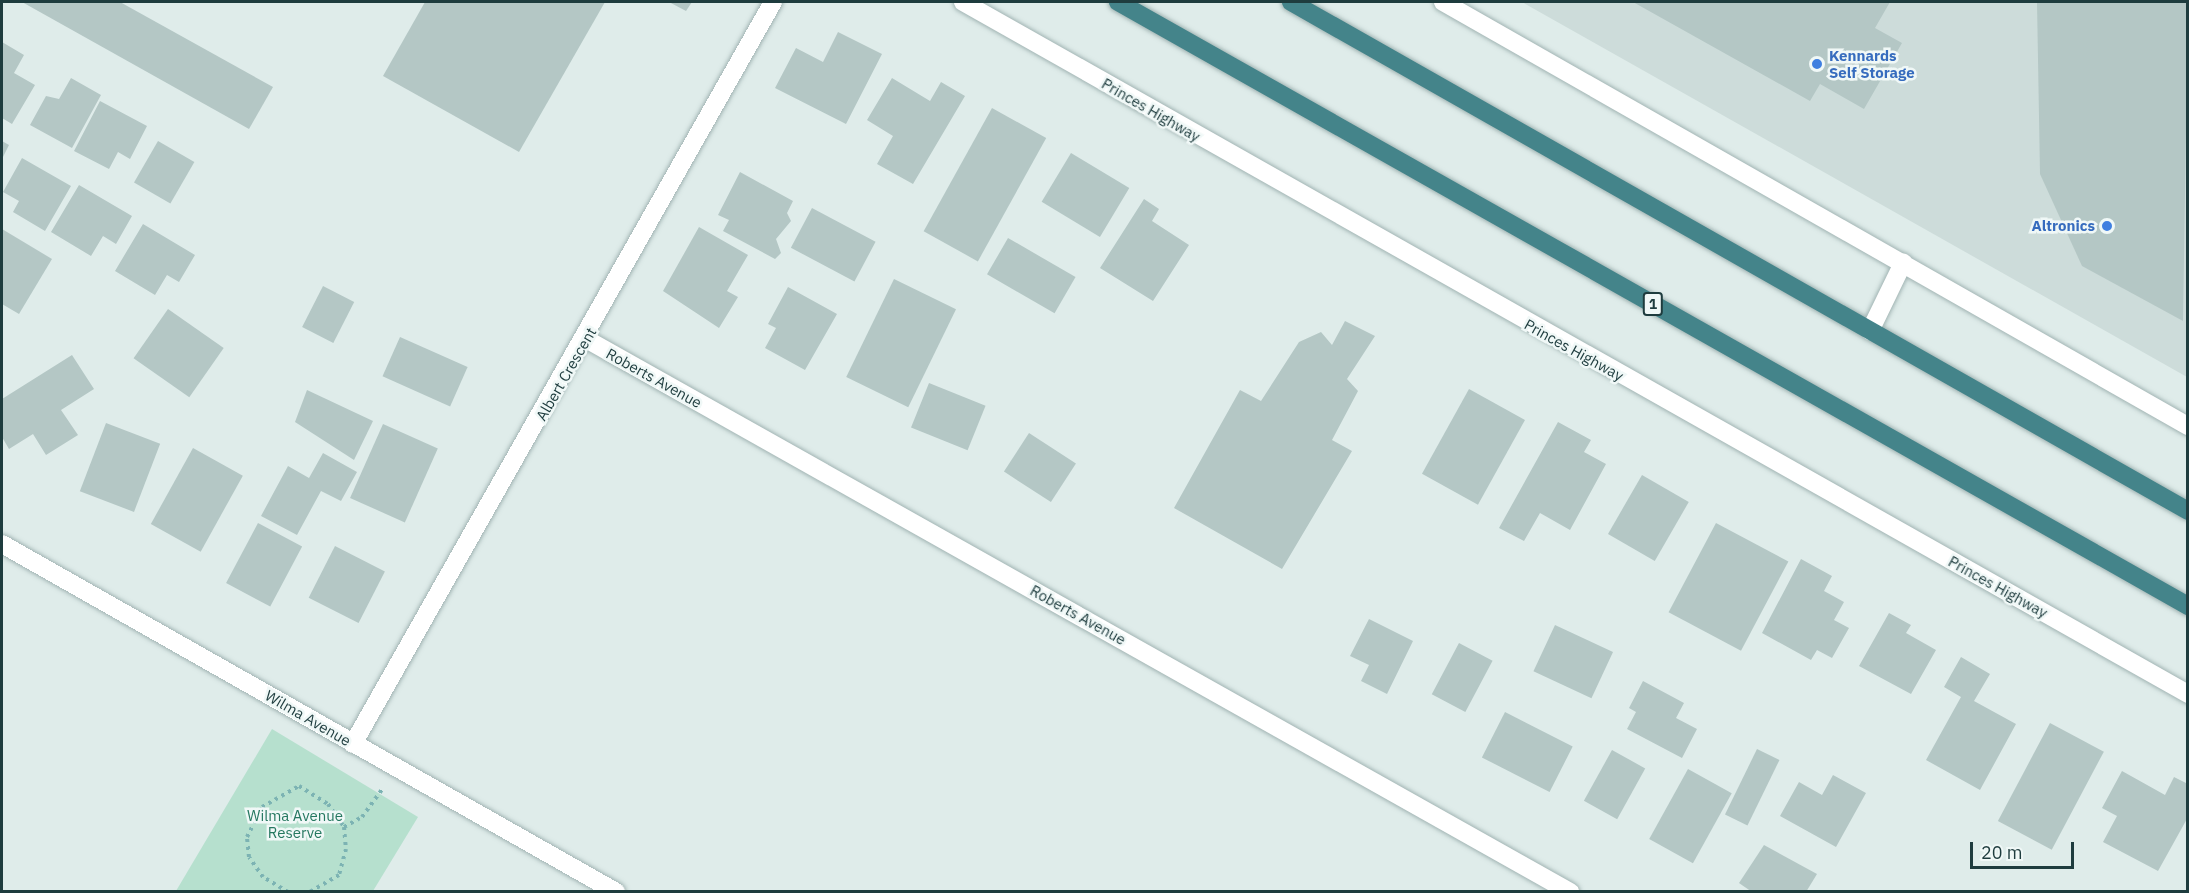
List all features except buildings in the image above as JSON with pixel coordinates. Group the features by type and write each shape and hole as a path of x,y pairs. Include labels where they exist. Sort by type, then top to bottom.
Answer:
{"highway":[{"name":"1","path":"1118,2 2187,606"},
{"path":"1291,2 2187,511"}],"street":[{"name":"Albert Crescent","path":"353,744 433,609 586,339 773,2"},
{"name":"Princes Highway","path":"963,2 2187,694"},
{"path":"1443,2 2187,426"},
{"path":"1870,332 1903,263"},
{"name":"Roberts Avenue","path":"586,339 1570,891"},
{"name":"Wilma Avenue","path":"2,544 616,891"}],"path":[{"path":"344,827 362,817 394,767"},
{"path":"288,891 277,890 249,857 247,837 262,807 299,786 328,804 344,827 346,849 339,875 309,891"}],"shaded area":[{"path":"1522,2 2187,2 2187,377"}],"green space":[{"name":"Wilma Avenue Reserve","path":"272,729 418,817 373,891 176,891"}],"place":[{"name":"Kennards Self Storage","path":"1817,64"},
{"name":"Altronics","path":"2107,226"}]}
